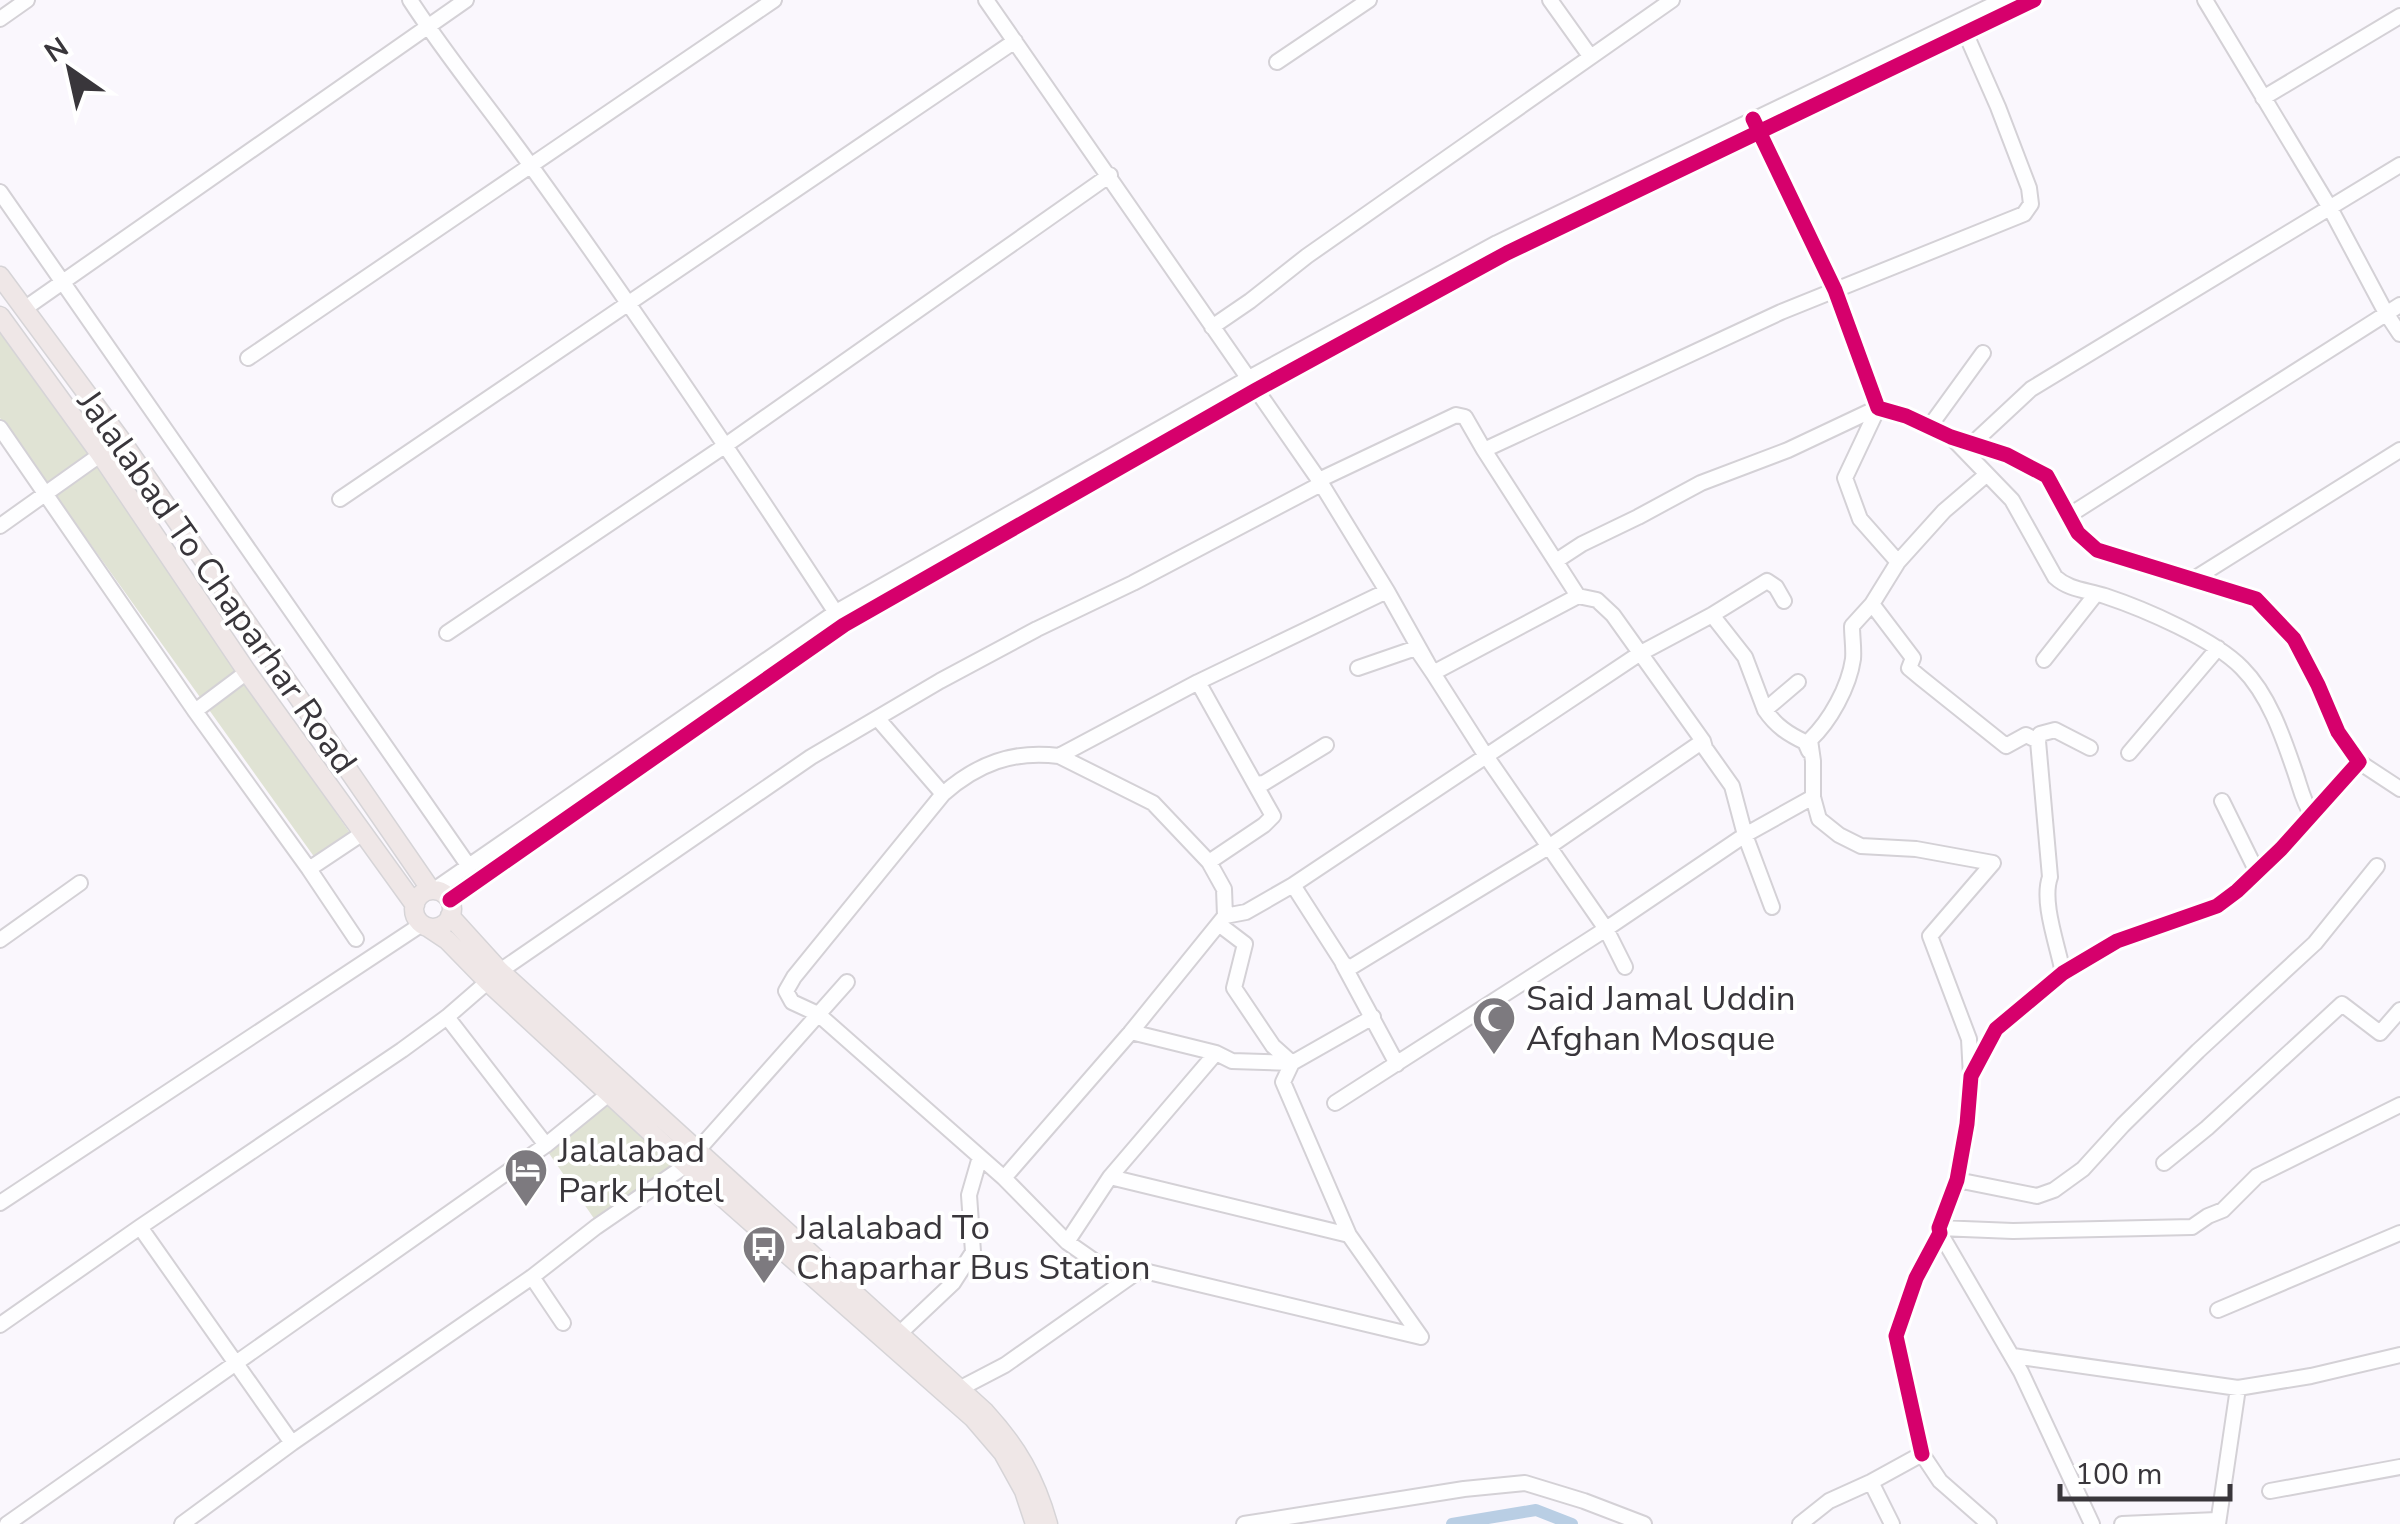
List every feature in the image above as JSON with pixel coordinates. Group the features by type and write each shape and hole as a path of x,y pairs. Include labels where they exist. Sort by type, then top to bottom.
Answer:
{"main road":[{"name":"Jalalabad To Chaparhar Road","path":"0,276 121,440 494,976"},
{"name":"Jalalabad To Chaparhar Road","path":"0,316 415,906"},
{"path":"420,894 441,899 445,923 426,926 416,918 420,894"},
{"name":"Jalalabad To Chaparhar Road","path":"426,926 494,976 973,1418 1004,1453 1036,1524"},
{"name":"Jalalabad To Chaparhar Road","path":"691,1157 985,1412 1025,1464 1048,1524"}],"street":[{"path":"0,18 27,0"},
{"path":"410,0 726,445 840,619"},
{"path":"24,309 466,0"},
{"path":"248,358 774,0"},
{"path":"986,0 1320,482 1388,591 1433,673"},
{"path":"1277,62 1369,0"},
{"path":"1550,0 1590,56"},
{"path":"1212,327 1672,0"},
{"path":"1756,125 2002,0"},
{"path":"2205,0 2330,208 2400,334"},
{"path":"441,899 468,866 840,619 1498,243 1966,32 2023,2"},
{"path":"2263,98 2400,16"},
{"path":"1484,450 1835,290 2019,218 2028,210 2029,188 1966,32"},
{"path":"340,499 1016,41"},
{"path":"1756,125 1835,290 1878,408 1845,478 1860,518 1898,562"},
{"path":"1972,444 2032,390 2400,165"},
{"path":"447,633 726,445 1110,175"},
{"path":"0,192 468,866"},
{"path":"2068,516 2400,304"},
{"path":"1930,426 1983,354"},
{"path":"1556,561 1701,483 1788,450 1878,408 2007,455 2047,476 2078,533 2097,550 2256,600 2294,639 2338,732 2359,762 2400,789"},
{"path":"0,1325 386,1062 494,976 811,757 1037,629 1134,584 1320,482 1456,414 1465,417 1578,596"},
{"path":"0,428 356,939"},
{"path":"1951,437 2012,500 2055,577 2064,585 2188,632 2218,648 2243,668 2260,690 2312,815"},
{"path":"0,526 121,440"},
{"path":"2194,579 2400,450"},
{"path":"1986,475 1944,511 1898,562 1872,604 1852,626 1849,675 1820,730 1810,740 1813,798 1819,819 1839,835 1861,846 1916,849 1994,863 1930,936 1969,1040 1968,1124 1956,1180 1896,1336 1922,1454 1940,1481 1989,1524"},
{"path":"1004,1178 1222,921 1293,885 1639,654 1766,581 1776,586 1784,600"},
{"path":"1059,756 1198,682 1388,591"},
{"path":"2044,660 2096,594"},
{"path":"1433,673 1578,596 1597,600 1612,615 1732,786 1772,908"},
{"path":"1872,604 1906,646 1913,658 1909,668 1921,678 2006,746 2026,735 2038,742"},
{"path":"1712,615 1745,658 1765,710 1785,732 1805,742 1813,761"},
{"path":"441,899 840,619"},
{"path":"1358,668 1416,648 1606,929 1626,967"},
{"path":"2129,753 2218,648"},
{"path":"195,711 248,672"},
{"path":"1198,682 1273,816 1209,862"},
{"path":"1765,710 1798,682"},
{"path":"878,719 943,794"},
{"path":"2064,974 2046,905 2050,877 2038,742 2040,734 2055,730 2090,748"},
{"path":"1343,963 1353,966 1550,846 1703,741"},
{"path":"1255,784 1264,783 1326,745"},
{"path":"1123,1281 1067,1242 1004,1178 818,1014 792,1002 786,990 789,982 943,794 959,780 994,761 1025,755 1059,756 1152,803 1209,862 1224,889 1222,921 1245,944 1234,988 1273,1046 1292,1063"},
{"path":"1971,1076 1996,1029 2064,974 2117,941 2216,906 2237,891 2359,762"},
{"path":"1335,1103 1745,835 1813,798"},
{"path":"2222,801 2257,872"},
{"path":"309,869 362,833"},
{"path":"1956,1180 2036,1196 2054,1190 2082,1170 2198,1051 2315,943 2376,866"},
{"path":"0,940 80,883"},
{"path":"1293,885 1343,963 1397,1064"},
{"path":"2,1199 426,926"},
{"path":"182,1524 644,1196 691,1157 847,982"},
{"path":"2164,1163 2342,1004 2380,1033 2400,1010"},
{"path":"447,1017 546,1144"},
{"path":"1131,1032 1216,1053 1232,1061 1292,1063 1372,1017"},
{"path":"1067,1242 1110,1177 1216,1053"},
{"path":"959,1389 1005,1366 1140,1270 1421,1337 1349,1235 1283,1082 1292,1063"},
{"path":"7,1524 546,1144 616,1088"},
{"path":"1939,1230 2192,1227 2223,1210 2257,1176 2400,1105"},
{"path":"899,1334 954,1283 973,1252 969,1195 980,1158"},
{"path":"1110,1177 1349,1235"},
{"path":"140,1227 292,1443"},
{"path":"1939,1230 2012,1356 2092,1524"},
{"path":"2218,1310 2400,1233"},
{"path":"532,1277 563,1324"},
{"path":"2012,1356 2238,1388 2400,1355"},
{"path":"2122,1524 2218,1522 2238,1388"},
{"path":"1800,1524 1830,1501 1922,1454"},
{"path":"2270,1491 2400,1467"},
{"path":"1244,1524 1525,1482 1644,1524"},
{"path":"1871,1482 1892,1524"}],"shaded area":[{"path":"0,325 352,836 315,858 0,418"},
{"path":"611,1102 675,1165 595,1220 546,1149"}],"waterway":[{"path":"1452,1524 1536,1510 1572,1524"}],"cycle path":[{"path":"450,900 844,625 1256,390 1507,253 2034,0"},
{"path":"1753,119 1835,290 1878,408 2007,455 2047,476 2078,533 2097,550 2256,599 2294,639 2338,732 2359,762 2281,849 2217,906 2117,941 2063,973 1996,1029 1971,1076 1957,1180 1940,1233 1916,1278 1896,1336 1922,1454"}],"place":[{"name":"Said Jamal Uddin Afghan Mosque","path":"1494,1056"},
{"name":"Jalalabad Park Hotel","path":"526,1208"},
{"name":"Jalalabad To Chaparhar Bus Station","path":"764,1285"}]}
